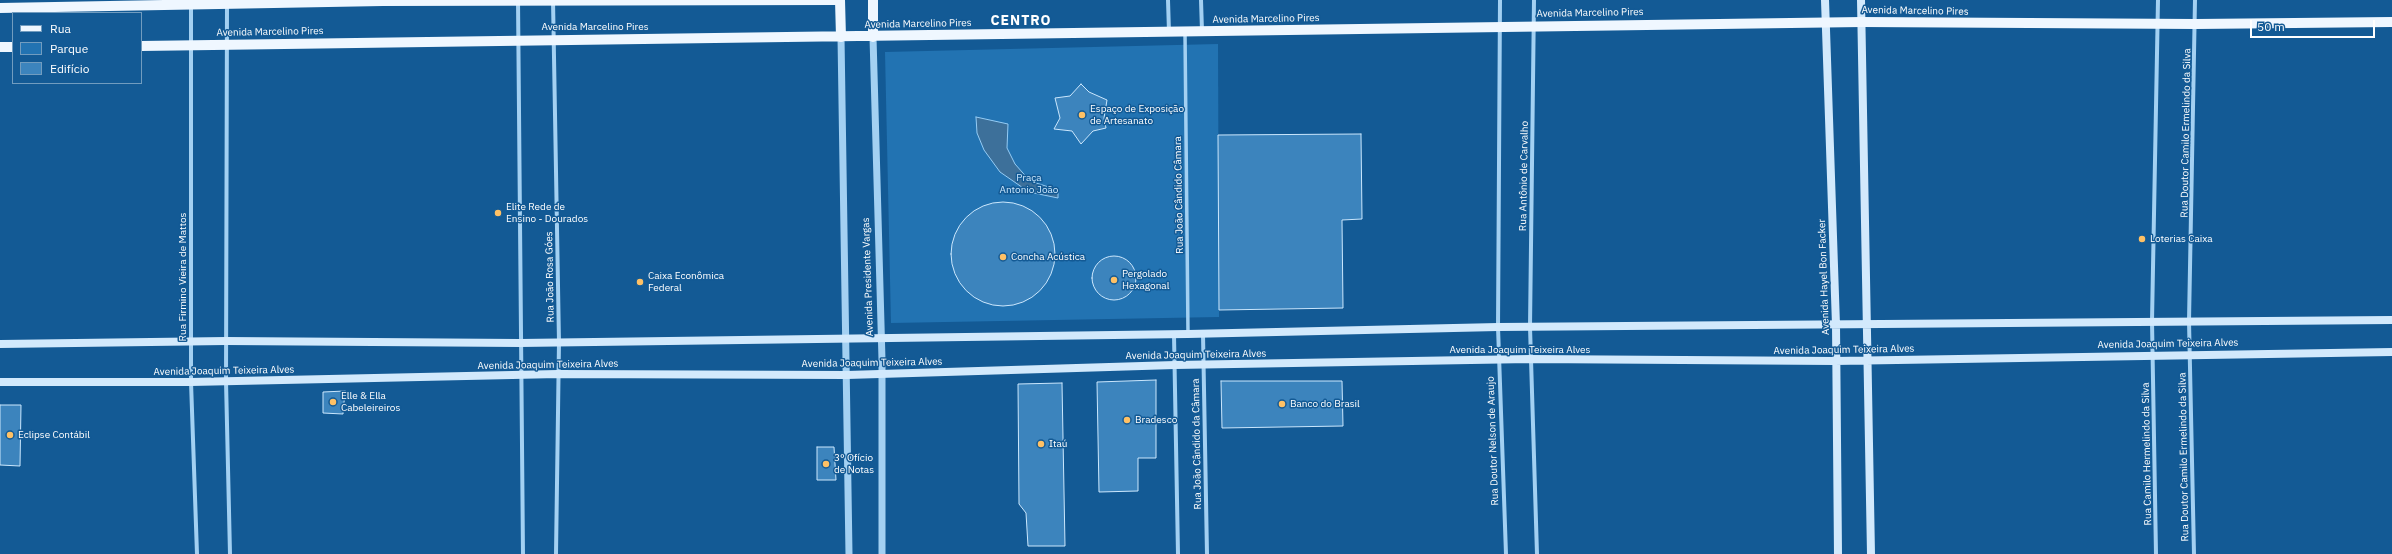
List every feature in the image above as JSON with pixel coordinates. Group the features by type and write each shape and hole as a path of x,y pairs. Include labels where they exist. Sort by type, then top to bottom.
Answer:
{"main road":[{"path":"0,8 227,2 835,0"},
{"path":"840,0 841,37"},
{"name":"Avenida Presidente Vargas","path":"873,0 873,37"},
{"name":"Avenida Hayel Bon Facker","path":"1825,0 1824,23 1836,325 1835,361 1838,554"},
{"path":"1861,0 1871,554"},
{"name":"Avenida Marcelino Pires","path":"142,46 519,40 1169,33 1862,22 2196,24 2392,22"},
{"path":"0,47 12,47"},
{"name":"Avenida Joaquim Teixeira Alves","path":"0,344 191,343 226,341 520,343 1174,335 1498,327 2392,320"},
{"name":"Avenida Joaquim Teixeira Alves","path":"0,382 191,382 558,374 847,375 883,372 1174,365 1204,366 1530,359 1835,361 2153,354 2392,352"}],"street":[{"name":"Rua João Rosa Góes","path":"553,0 555,40 558,342 556,554"},
{"path":"1168,0 1169,33"},
{"path":"1201,0 1202,32"},
{"path":"1498,327 1502,28 1500,0"},
{"name":"Rua Antônio de Carvalho","path":"1530,327 1535,26 1534,0"},
{"path":"2153,354 2152,321 2158,0"},
{"path":"2195,0 2196,24"},
{"path":"518,1 523,554"},
{"path":"227,2 226,381 230,554"},
{"name":"Rua Firmino Vieira de Mattos","path":"191,3 191,382 197,554"},
{"name":"Rua Doutor Camilo Ermelindo da Silva","path":"2194,554 2189,321 2196,24"},
{"name":"Rua João Cândido Câmara","path":"1185,32 1188,334"},
{"path":"841,37 849,554"},
{"name":"Avenida Presidente Vargas","path":"873,37 883,372 882,554"},
{"name":"Rua Doutor Nelson de Araujo","path":"1498,327 1506,554"},
{"path":"1530,327 1537,554"},
{"name":"Rua João Cândido da Câmara","path":"1204,334 1207,554"},
{"path":"1174,335 1178,554"},
{"name":"Rua Camilo Hermelindo da Silva","path":"2153,354 2156,554"}],"green space":[{"name":"Praça Antonio João","path":"1218,44 1219,317 891,323 885,52"}],"shaded area":[{"path":"976,117 1008,124 1007,148 1015,164 1030,181 1058,190 1058,198 1029,192 1000,172 984,150 977,133"}],"building":[{"name":"Espaço de Exposição de Artesanato","path":"1081,84 1089,92 1107,100 1104,118 1106,128 1093,131 1081,144 1072,131 1054,129 1060,118 1055,98 1070,96"},
{"path":"1361,134 1362,219 1342,220 1343,308 1219,310 1218,135"},
{"name":"Concha Acústica","path":"1003,202 1023,206 1040,217 1051,234 1055,254 1051,274 1040,291 1023,302 1003,306 983,302 966,291 955,274 951,254 955,234 966,217 983,206"},
{"name":"Pergolado Hexagonal","path":"1110,256 1118,256 1130,262 1136,274 1136,282 1130,294 1118,300 1110,300 1098,294 1092,282 1092,274 1098,262"},
{"name":"Bradesco","path":"1156,380 1156,458 1138,458 1138,491 1099,492 1097,382"},
{"name":"Banco do Brasil","path":"1221,381 1342,381 1343,426 1222,428"},
{"name":"Itaú","path":"1062,383 1065,546 1028,546 1026,513 1019,504 1018,384"},
{"name":"Elle & Ella Cabeleireiros","path":"345,391 343,414 323,413 323,392"},
{"name":"Eclipse Contábil","path":"0,405 21,405 20,466 0,465"},
{"name":"3° Ofício de Notas","path":"817,447 834,447 836,480 817,480"}],"place":[{"name":"Espaço de Exposição de Artesanato","path":"1082,115"},
{"name":"Elite Rede de Ensino - Dourados","path":"498,213"},
{"name":"Loterias Caixa","path":"2142,239"},
{"name":"Concha Acústica","path":"1003,257"},
{"name":"Pergolado Hexagonal","path":"1114,280"},
{"name":"Caixa Econômica Federal","path":"640,282"},
{"name":"Elle & Ella Cabeleireiros","path":"333,402"},
{"name":"Banco do Brasil","path":"1282,404"},
{"name":"Bradesco","path":"1127,420"},
{"name":"Eclipse Contábil","path":"10,435"},
{"name":"Itaú","path":"1041,444"},
{"name":"3° Ofício de Notas","path":"826,464"}],"district":[{"name":"CENTRO","path":"1021,21"}]}
